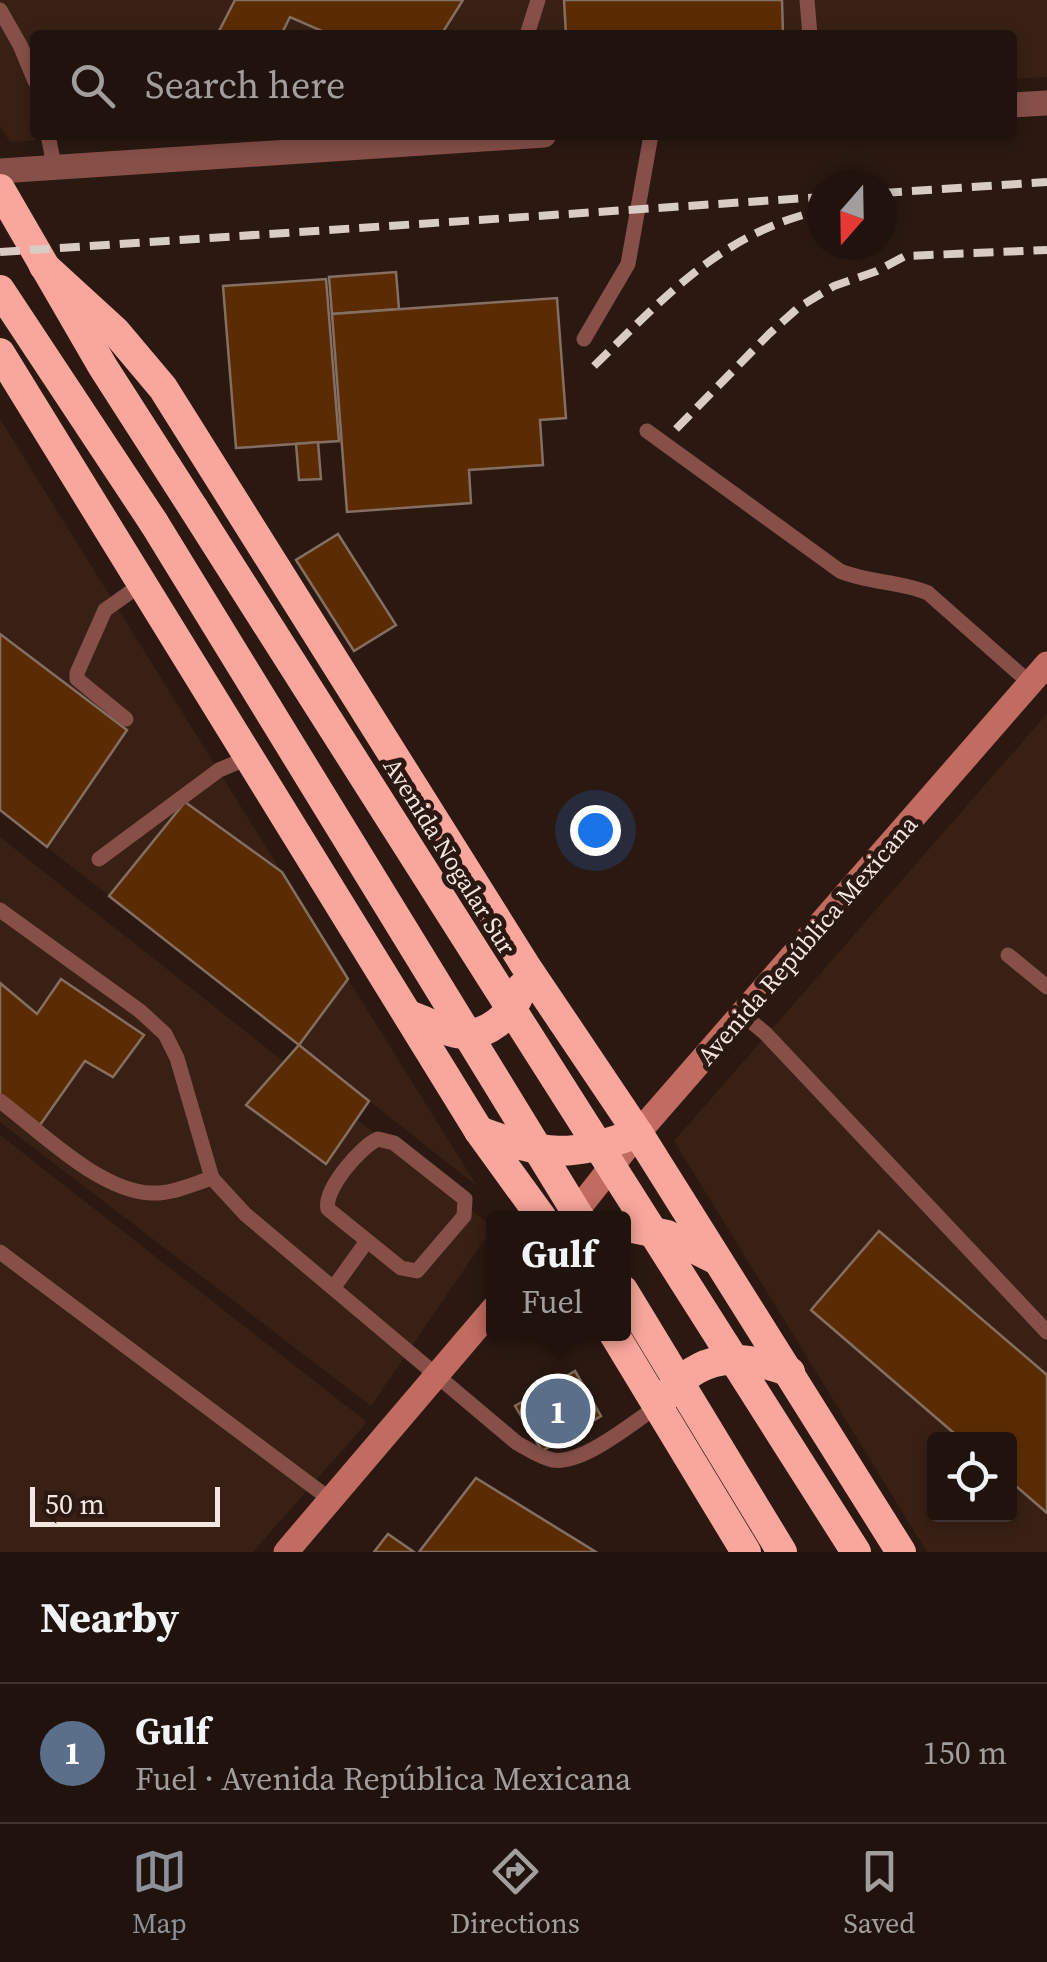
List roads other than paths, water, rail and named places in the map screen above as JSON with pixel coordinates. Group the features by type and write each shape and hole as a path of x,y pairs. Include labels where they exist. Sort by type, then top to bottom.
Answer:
{"highway":[{"name":"Avenida Nogalar Sur","path":"0,188 103,367 856,1552"},
{"path":"44,266 115,330 163,388 901,1552"},
{"path":"0,290 154,523 576,1211"},
{"path":"0,353 479,1131 537,1211"},
{"path":"410,1016 455,1033 469,1034 488,1028 502,1020 521,992 525,964"},
{"path":"479,1131 550,1153 602,1146 638,1134"},
{"path":"631,1228 667,1235 717,1260"},
{"path":"631,1303 782,1552"},
{"path":"618,1341 746,1552"},
{"path":"658,1406 679,1380 705,1365 730,1358 756,1360 790,1372"}],"street":[{"path":"1017,105 1047,103"},
{"path":"0,171 396,140"},
{"name":"Avenida República Mexicana","path":"576,1211 638,1134 1039,674"},
{"path":"286,1552 486,1318"}],"lane":[{"path":"528,30 538,0"},
{"path":"807,0 810,30"},
{"path":"0,10 28,45"},
{"path":"49,140 54,165"},
{"path":"584,339 628,264 650,140"},
{"path":"647,432 840,571 862,580 928,593 1039,674"},
{"path":"126,719 77,678 77,673 105,610 143,582"},
{"path":"99,859 219,770 250,757"},
{"path":"0,910 140,1011 165,1034 177,1058 212,1178 245,1214 517,1444 553,1460 570,1459 658,1406"},
{"path":"1008,955 1047,987"},
{"path":"742,1014 765,1032 1047,1332"},
{"path":"0,1101 99,1176 130,1190 153,1194 212,1178"},
{"path":"373,1141 394,1143 464,1199 464,1216 417,1271 401,1268 367,1241 328,1209 326,1203 329,1192 373,1141"},
{"path":"334,1287 367,1241"},
{"path":"0,1252 330,1500"}],"railway":[{"path":"897,192 1047,182"},
{"path":"0,252 807,198"},
{"path":"594,366 671,292 724,251 754,234 807,214"},
{"path":"676,429 769,334 799,307 834,286 905,256 1047,250"}],"place":[{"name":"Gulf","path":"558,1411"}]}
